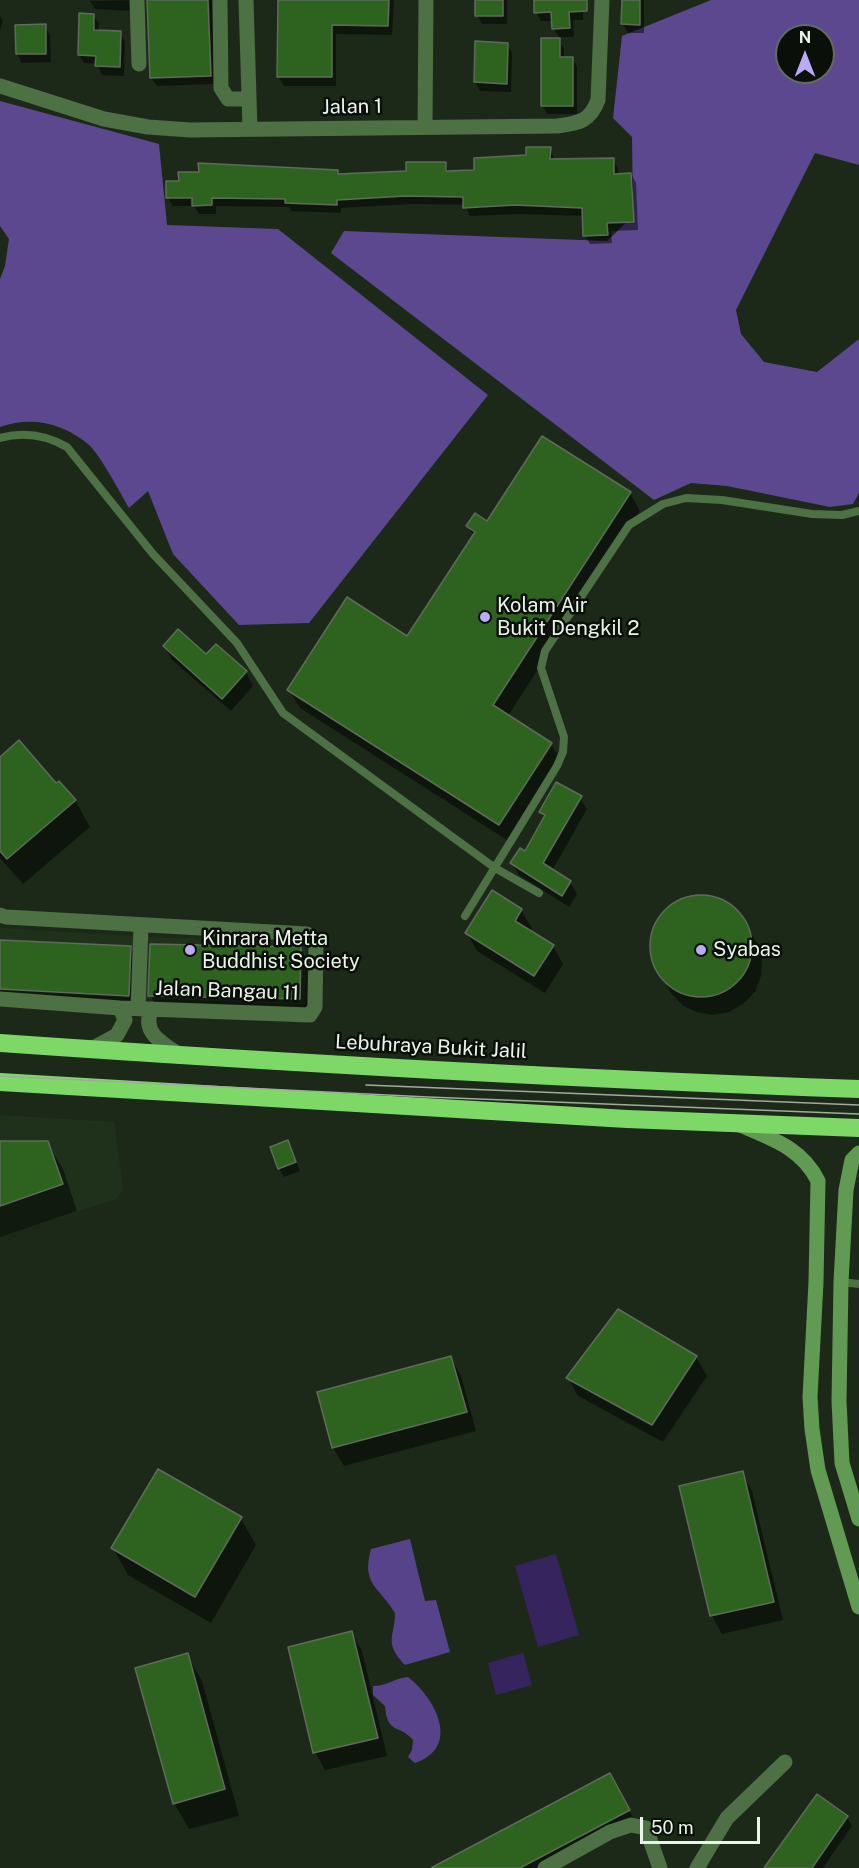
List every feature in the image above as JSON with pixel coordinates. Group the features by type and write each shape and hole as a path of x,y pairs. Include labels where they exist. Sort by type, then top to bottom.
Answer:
{"highway":[{"name":"Lebuhraya Bukit Jalil","path":"0,1043 657,1082 859,1089"},
{"path":"0,1082 738,1124 859,1128"}],"main road":[{"path":"738,1124 794,1151 810,1166 818,1181 810,1397 812,1429 818,1470 859,1607"},
{"path":"859,1153 852,1160 846,1190 841,1282 839,1429 842,1463 859,1519"},
{"path":"816,1282 841,1282"}],"street":[{"path":"137,0 139,64"},
{"path":"220,0 221,88 228,99 249,99"},
{"path":"246,0 250,129"},
{"path":"425,127 426,0"},
{"name":"Jalan 1","path":"0,86 104,119 148,127 190,130 556,126 585,120 595,111 598,100 602,0"},
{"name":"Jalan Bangau 11","path":"0,915 141,926 307,934 316,944 315,1007 310,1015 120,1008 0,999"},
{"path":"141,926 145,1008 149,1028 153,1036 180,1055"},
{"path":"91,1049 117,1035 125,1020 120,1008"},
{"path":"697,1868 727,1818 785,1762"},
{"path":"545,1868 610,1832 631,1825 646,1828 660,1868"}],"lane":[{"path":"0,438 33,434 53,439 68,447 153,554 237,643 283,713 495,868 539,893"},
{"path":"465,916 557,766 563,752 564,737 541,668 545,651 629,525 663,504 686,498 722,500 812,514 842,515 859,512"},
{"path":"841,1282 859,1284"}],"shaded area":[{"path":"711,0 859,0 859,165 815,153 736,310 741,334 764,362 817,372 859,339 859,493 853,504 830,507 727,486 691,483 654,500 331,253 344,231 607,241 633,216 632,137 613,118 622,36"},
{"path":"0,101 159,144 167,225 278,229 488,395 309,623 239,625 173,554 148,491 129,508 93,449 78,437 57,426 24,422 0,427 0,279 5,266 9,239 0,226"},
{"path":"0,928 150,937 306,941 305,1005 0,993"},
{"path":"0,1115 114,1122 123,1188 117,1199 0,1236"},
{"path":"410,1539 425,1601 436,1600 450,1652 405,1665 392,1645 395,1613 373,1584 368,1570 371,1549"},
{"path":"556,1554 579,1635 538,1647 515,1566"},
{"path":"523,1653 532,1685 496,1695 488,1663"},
{"path":"408,1677 427,1697 434,1709 441,1734 438,1746 429,1756 415,1763 408,1757 412,1750 413,1740 391,1725 385,1706 373,1695 373,1686"}],"building":[{"path":"147,0 208,0 211,76 150,78"},
{"path":"278,0 389,0 388,26 332,25 332,77 277,77"},
{"path":"475,0 503,0 503,16 475,16"},
{"path":"534,0 587,0 587,11 569,12 570,28 552,29 551,12 534,13"},
{"path":"622,0 640,0 640,25 621,24"},
{"path":"79,13 94,14 94,30 121,31 120,67 95,66 96,56 78,55"},
{"path":"46,24 46,54 16,54 15,25"},
{"path":"541,38 560,38 560,57 573,57 573,106 541,106"},
{"path":"475,41 508,43 507,84 474,82"},
{"path":"526,147 551,147 550,159 614,158 614,174 631,173 634,222 607,223 608,235 583,236 582,208 515,205 463,208 463,197 406,196 337,200 337,205 285,203 285,199 212,198 212,205 192,206 192,198 166,198 166,181 179,181 178,172 199,172 198,163 338,170 338,174 406,171 406,162 446,162 446,171 474,170 474,158 526,155"},
{"name":"Kolam Air Bukit Dengkil 2","path":"542,436 631,492 493,705 552,743 499,825 287,690 347,597 407,636 475,532 466,526 475,513 487,521"},
{"path":"178,629 206,654 216,644 247,671 222,699 163,646"},
{"path":"19,740 56,783 59,781 76,800 7,859 0,851 0,757"},
{"path":"556,782 582,796 543,863 571,881 562,896 510,863 520,848 525,851 545,815 539,812"},
{"path":"492,890 522,909 515,921 554,945 534,976 465,933"},
{"name":"Syabas","path":"701,895 720,899 737,910 748,927 752,946 748,965 737,982 720,993 701,997 682,993 665,982 654,965 650,946 654,927 665,910 682,899"},
{"path":"0,940 131,946 129,996 0,989"},
{"path":"150,944 301,947 300,999 148,996"},
{"path":"288,1140 296,1162 278,1169 270,1147"},
{"path":"0,1141 48,1141 63,1184 0,1206"},
{"path":"618,1309 697,1356 652,1425 566,1378"},
{"path":"451,1356 467,1412 332,1448 317,1392"},
{"path":"158,1469 242,1517 195,1597 111,1548"},
{"path":"743,1471 774,1602 710,1616 679,1486"},
{"path":"352,1631 378,1738 313,1753 288,1647"},
{"path":"188,1653 225,1789 173,1804 135,1668"},
{"path":"610,1773 630,1810 520,1868 431,1868"},
{"path":"817,1794 848,1816 812,1868 764,1868"}],"tram line":[{"path":"0,1076 428,1097 859,1114"},
{"path":"366,1085 859,1105"}],"place":[{"name":"Kolam Air Bukit Dengkil 2","path":"485,617"},
{"name":"Kinrara Metta Buddhist Society","path":"190,950"},
{"name":"Syabas","path":"701,950"}]}
